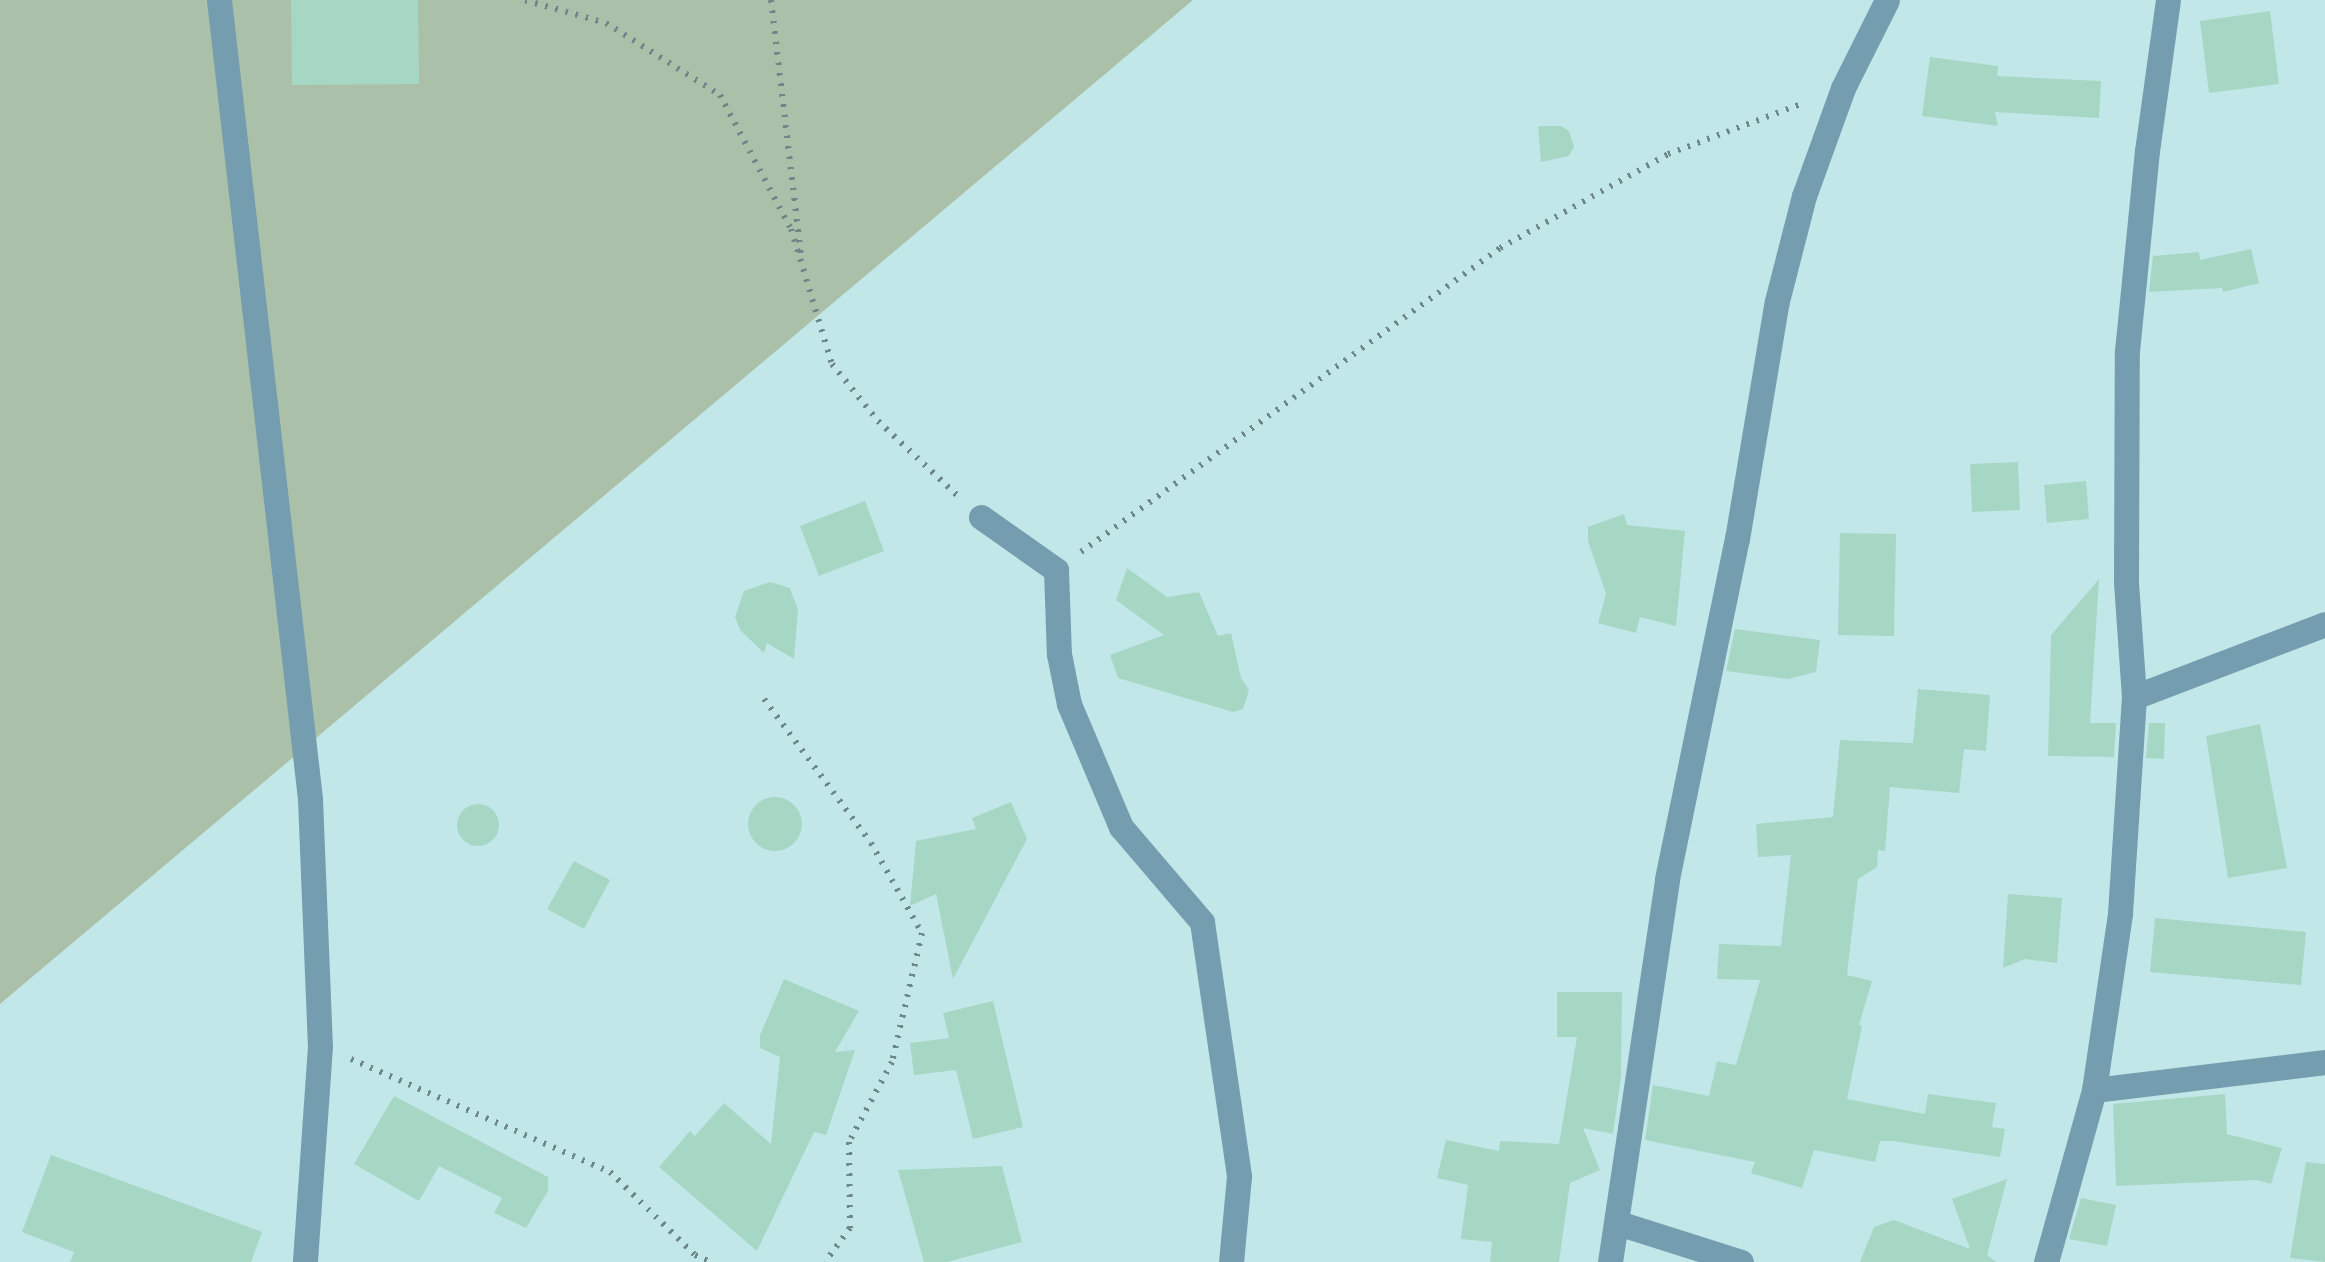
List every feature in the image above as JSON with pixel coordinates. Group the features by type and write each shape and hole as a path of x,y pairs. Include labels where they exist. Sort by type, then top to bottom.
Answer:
{"street":[{"path":"220,0 310,799 320,1046 305,1262"},
{"path":"1610,1262 1667,879 1737,540 1777,301 1804,196 1843,88 1887,0"},
{"path":"2046,1262 2094,1090 2120,913 2134,697 2126,582 2127,351 2147,151 2168,0"},
{"path":"981,517 1056,570 1059,654 1069,704 1121,827 1202,922 1239,1176 1231,1262"},
{"path":"2134,697 2325,624"},
{"path":"2094,1090 2325,1062"},
{"path":"1618,1223 1741,1262"}],"path":[{"path":"525,0 606,22 720,95 790,229 832,364 878,421 981,517"},
{"path":"771,0 803,271"},
{"path":"1056,570 1291,404 1500,248 1668,154 1843,88"},
{"path":"764,699 871,843 922,934 892,1062 849,1142 850,1228 825,1262"},
{"path":"320,1046 610,1172 695,1255 710,1262"}],"green space":[{"path":"0,0 1193,0 0,1004"}],"building":[{"path":"291,0 418,0 419,84 292,85"},
{"path":"2270,11 2279,84 2209,93 2200,21"},
{"path":"1930,57 1998,66 1997,76 2101,81 2099,118 1995,112 1998,126 1922,116"},
{"path":"1538,126 1561,126 1569,131 1574,147 1569,156 1541,162"},
{"path":"2251,249 2259,283 2223,292 2222,288 2149,292 2153,256 2199,252 2200,260"},
{"path":"2018,462 2020,510 1972,512 1970,464"},
{"path":"2086,481 2089,519 2047,523 2044,485"},
{"path":"865,501 884,551 819,576 800,526"},
{"path":"1624,514 1627,525 1685,531 1676,626 1640,617 1636,633 1598,623 1606,594 1588,541 1588,527"},
{"path":"1840,533 1896,534 1894,636 1838,635"},
{"path":"1127,568 1167,597 1199,592 1218,636 1231,633 1241,678 1249,690 1243,709 1233,712 1118,678 1110,655 1164,635 1116,600"},
{"path":"2099,579 2090,723 2116,723 2114,757 2048,756 2051,635"},
{"path":"770,582 790,588 798,610 794,659 767,643 764,653 740,630 735,617 744,591"},
{"path":"1735,629 1820,640 1816,672 1788,679 1726,671"},
{"path":"1918,689 1990,695 1986,751 1964,749 1959,793 1890,787 1885,851 1878,850 1877,867 1858,879 1847,975 1872,981 1859,1025 1862,1026 1847,1099 1925,1114 1928,1094 1996,1103 1992,1127 2005,1129 2000,1157 1892,1141 1880,1141 1875,1162 1814,1150 1802,1188 1751,1173 1755,1162 1645,1140 1653,1085 1709,1096 1717,1061 1736,1065 1760,980 1717,979 1719,944 1781,946 1791,855 1758,857 1756,824 1833,817 1840,740 1913,743"},
{"path":"2149,723 2165,723 2164,759 2146,758"},
{"path":"2260,724 2287,868 2228,878 2206,736"},
{"path":"775,797 794,805 802,824 794,843 775,851 756,843 748,824 756,805"},
{"path":"1011,802 1027,839 953,979 936,894 910,906 916,841 976,829 972,818"},
{"path":"478,804 493,810 499,825 493,840 478,846 463,840 457,825 463,810"},
{"path":"574,861 610,880 584,929 547,909"},
{"path":"2008,894 2062,898 2057,963 2025,959 2003,968"},
{"path":"2155,918 2306,932 2301,985 2150,972"},
{"path":"784,979 859,1011 835,1052 855,1050 826,1135 814,1132 757,1251 659,1167 690,1131 695,1136 724,1103 771,1144 780,1057 760,1048 760,1035"},
{"path":"1557,992 1622,992 1621,1077 1613,1134 1583,1128 1600,1170 1570,1183 1559,1262 1490,1262 1492,1242 1461,1239 1468,1185 1437,1178 1446,1140 1499,1151 1500,1141 1559,1144 1577,1037 1557,1037"},
{"path":"993,1001 1023,1127 973,1139 956,1070 914,1075 910,1043 949,1038 943,1013"},
{"path":"2225,1094 2227,1134 2282,1148 2271,1184 2257,1180 2116,1186 2113,1104"},
{"path":"394,1096 548,1177 548,1191 526,1228 494,1213 502,1198 439,1166 419,1201 354,1164"},
{"path":"51,1155 262,1232 251,1262 70,1262 74,1252 22,1232"},
{"path":"2306,1162 2325,1164 2325,1262 2290,1258"},
{"path":"1002,1166 1022,1242 947,1262 924,1262 898,1170"},
{"path":"2007,1179 1987,1255 1996,1262 1860,1262 1874,1227 1894,1220 1970,1249 1952,1199"},
{"path":"2081,1198 2116,1205 2107,1246 2069,1239"}]}
